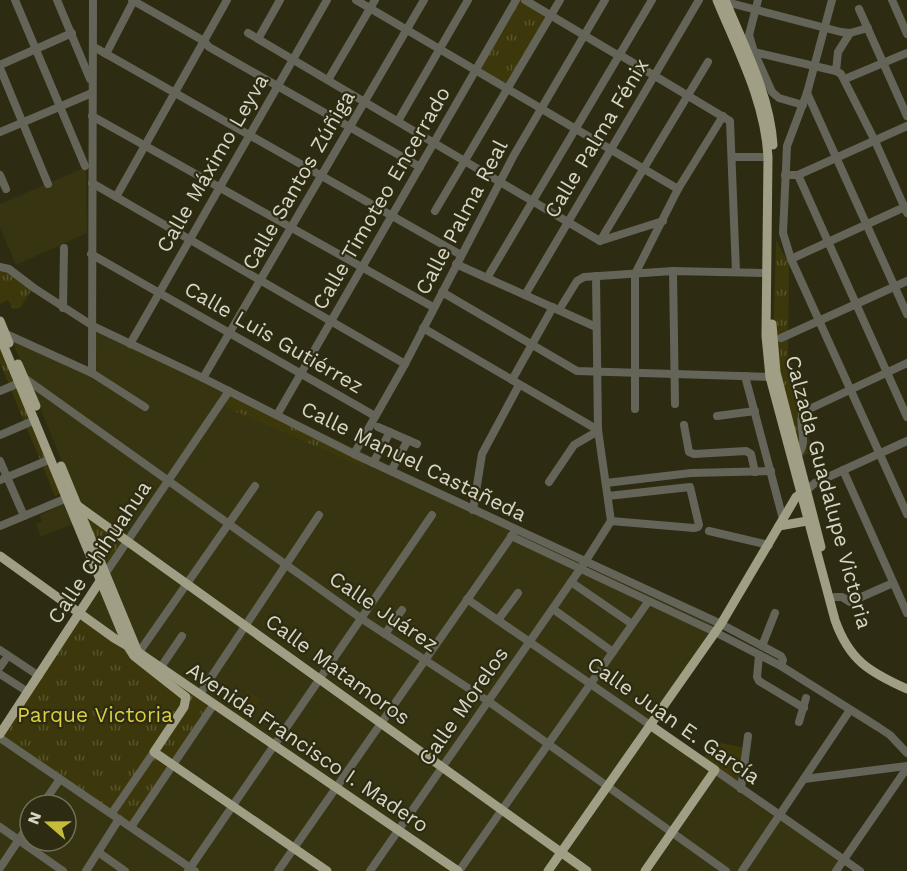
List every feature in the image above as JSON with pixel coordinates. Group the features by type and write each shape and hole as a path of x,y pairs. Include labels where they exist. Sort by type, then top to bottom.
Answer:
{"main road":[{"name":"Calzada Guadalupe Victoria","path":"723,1 758,100 765,127 768,157 766,336 770,377 805,487 807,521 835,620 844,643 854,657 870,670 907,689"},
{"name":"Calzada Guadalupe Victoria","path":"723,1 763,94 772,130 773,347 776,372 805,487 848,639 857,653 875,668 907,683"},
{"path":"0,321 2,341 76,503 127,645"},
{"path":"21,380 67,498 136,654"},
{"path":"548,871 718,628 769,545 794,492 805,487"},
{"name":"Calle Matamoros","path":"67,498 587,871"},
{"path":"783,519 807,521"},
{"path":"0,556 127,645 186,697 184,707 154,752 327,871"},
{"path":"93,559 96,577 93,592"},
{"name":"Calle Chihuahua","path":"0,736 103,577"},
{"name":"Avenida Francisco I. Madero","path":"136,654 200,694 458,871"},
{"name":"Calle Juan E. García","path":"650,725 715,770"},
{"path":"645,871 715,770"}],"street":[{"path":"15,0 85,166"},
{"path":"57,0 92,83"},
{"path":"92,373 93,0"},
{"path":"106,54 133,0 204,41 209,47 420,167"},
{"path":"116,197 227,0"},
{"path":"258,39 280,0"},
{"name":"Calle Máximo Leyva","path":"130,344 248,134 327,0"},
{"path":"356,0 678,189"},
{"path":"328,80 375,0"},
{"name":"Calle Santos Zúñiga","path":"203,378 424,0"},
{"path":"398,121 468,0"},
{"name":"Calle Timoteo Encerrado","path":"278,415 516,0"},
{"path":"525,0 584,36 620,54 731,123 736,272"},
{"path":"435,211 560,0"},
{"name":"Calle Palma Real","path":"354,454 405,364 499,181 605,0"},
{"path":"488,278 652,0"},
{"name":"Calle Palma Fénix","path":"525,295 699,0"},
{"path":"758,0 749,35 754,52 772,92 779,98 803,105"},
{"path":"832,0 807,93 787,146 783,233 791,259 907,514"},
{"path":"892,0 906,29"},
{"path":"723,1 850,33 868,28"},
{"path":"859,9 907,116"},
{"path":"48,184 0,67 72,33"},
{"path":"248,33 600,241 663,221"},
{"path":"836,71 838,52 850,33"},
{"path":"94,47 461,255"},
{"path":"754,52 841,74 906,209 791,259"},
{"path":"845,79 907,52"},
{"path":"600,241 708,62"},
{"path":"0,132 92,93"},
{"path":"807,93 907,314"},
{"path":"92,116 433,307"},
{"path":"635,409 635,274 678,189 723,116"},
{"path":"785,175 798,175 907,126"},
{"path":"732,157 768,157"},
{"path":"0,175 6,189"},
{"path":"798,175 907,417"},
{"path":"92,183 405,364"},
{"path":"63,308 64,248"},
{"name":"Calle Luis Gutiérrez","path":"91,254 375,416"},
{"path":"456,264 596,327"},
{"name":"Calle Manuel Castañeda","path":"0,267 9,269 63,308 93,326 474,510 513,533 718,628"},
{"path":"474,510 482,454 532,345 577,281 584,277 673,271 766,273"},
{"path":"673,271 675,404"},
{"path":"596,276 598,431 611,521 696,528 699,525 690,487 608,496"},
{"path":"781,338 907,281"},
{"path":"442,292 577,370 635,374 770,377"},
{"path":"423,328 598,431"},
{"path":"2,341 92,373 145,407"},
{"path":"797,455 803,445 800,417 803,412 907,363"},
{"path":"745,376 783,519"},
{"path":"0,391 21,380"},
{"name":"Calle Juárez","path":"21,380 168,480 362,619 488,702 726,871"},
{"name":"Calle Chihuahua","path":"103,577 229,392"},
{"path":"717,416 755,411"},
{"path":"0,435 35,420"},
{"path":"684,425 689,452 694,454 750,452 755,472"},
{"path":"378,427 417,444"},
{"path":"549,482 574,445 598,431"},
{"path":"373,463 390,432"},
{"path":"391,471 408,440"},
{"path":"805,487 907,441"},
{"path":"4,479 51,459"},
{"path":"0,461 4,479 24,516"},
{"path":"843,470 907,613"},
{"path":"606,483 691,473 771,471"},
{"path":"136,654 255,486"},
{"path":"0,526 67,498"},
{"path":"0,736 191,870 232,806 432,514"},
{"path":"200,694 319,515"},
{"name":"Calle Morelos","path":"370,871 572,582 611,521"},
{"path":"709,531 769,545"},
{"path":"278,871 513,533"},
{"name":"Calle Manuel Castañeda","path":"583,566 648,602 718,628"},
{"path":"572,582 632,624"},
{"path":"835,597 842,597 850,602 893,583"},
{"path":"498,620 518,593"},
{"name":"Calle Juan E. García","path":"468,599 650,725"},
{"path":"458,871 648,602"},
{"path":"553,609 613,652"},
{"path":"385,634 402,610"},
{"path":"762,646 775,614"},
{"path":"718,628 782,657 781,666"},
{"path":"718,628 890,735 907,753"},
{"path":"161,668 182,636"},
{"path":"0,650 39,676"},
{"path":"759,655 757,677 759,681 804,708"},
{"path":"0,674 28,692"},
{"path":"799,722 806,698"},
{"path":"130,827 214,704"},
{"path":"742,871 850,710"},
{"path":"741,789 748,736"},
{"path":"112,813 154,752"},
{"path":"804,779 907,767"},
{"path":"836,871 907,767"},
{"name":"Calle Juan E. García","path":"715,770 860,871"},
{"path":"50,793 60,779"},
{"path":"86,871 119,819"},
{"path":"0,827 18,840 0,868"},
{"path":"98,852 125,871"},
{"path":"37,853 63,871"}],"shaded area":[{"path":"86,167 87,233 16,265 0,228 0,204"},
{"path":"93,324 721,622 649,724 844,858 835,871 0,871 0,736 107,570 8,331 91,370"},
{"path":"65,503 73,524 41,537 36,524 42,521 40,515"}],"green space":[{"path":"515,0 527,0 551,15 508,89 474,68"},
{"path":"776,240 789,264 788,354 810,406 805,429 814,451 799,458 773,350"},
{"path":"0,263 34,286 20,308 13,309 8,300 0,304"},
{"path":"0,349 64,492 55,496 0,363"},
{"path":"229,390 356,454 368,469 219,404"},
{"path":"76,503 127,541 105,573"},
{"name":"Parque Victoria","path":"81,611 215,702 131,825 0,737"},
{"path":"247,691 261,699 246,721 232,711"},
{"path":"715,742 747,748 742,789 702,760"}]}
